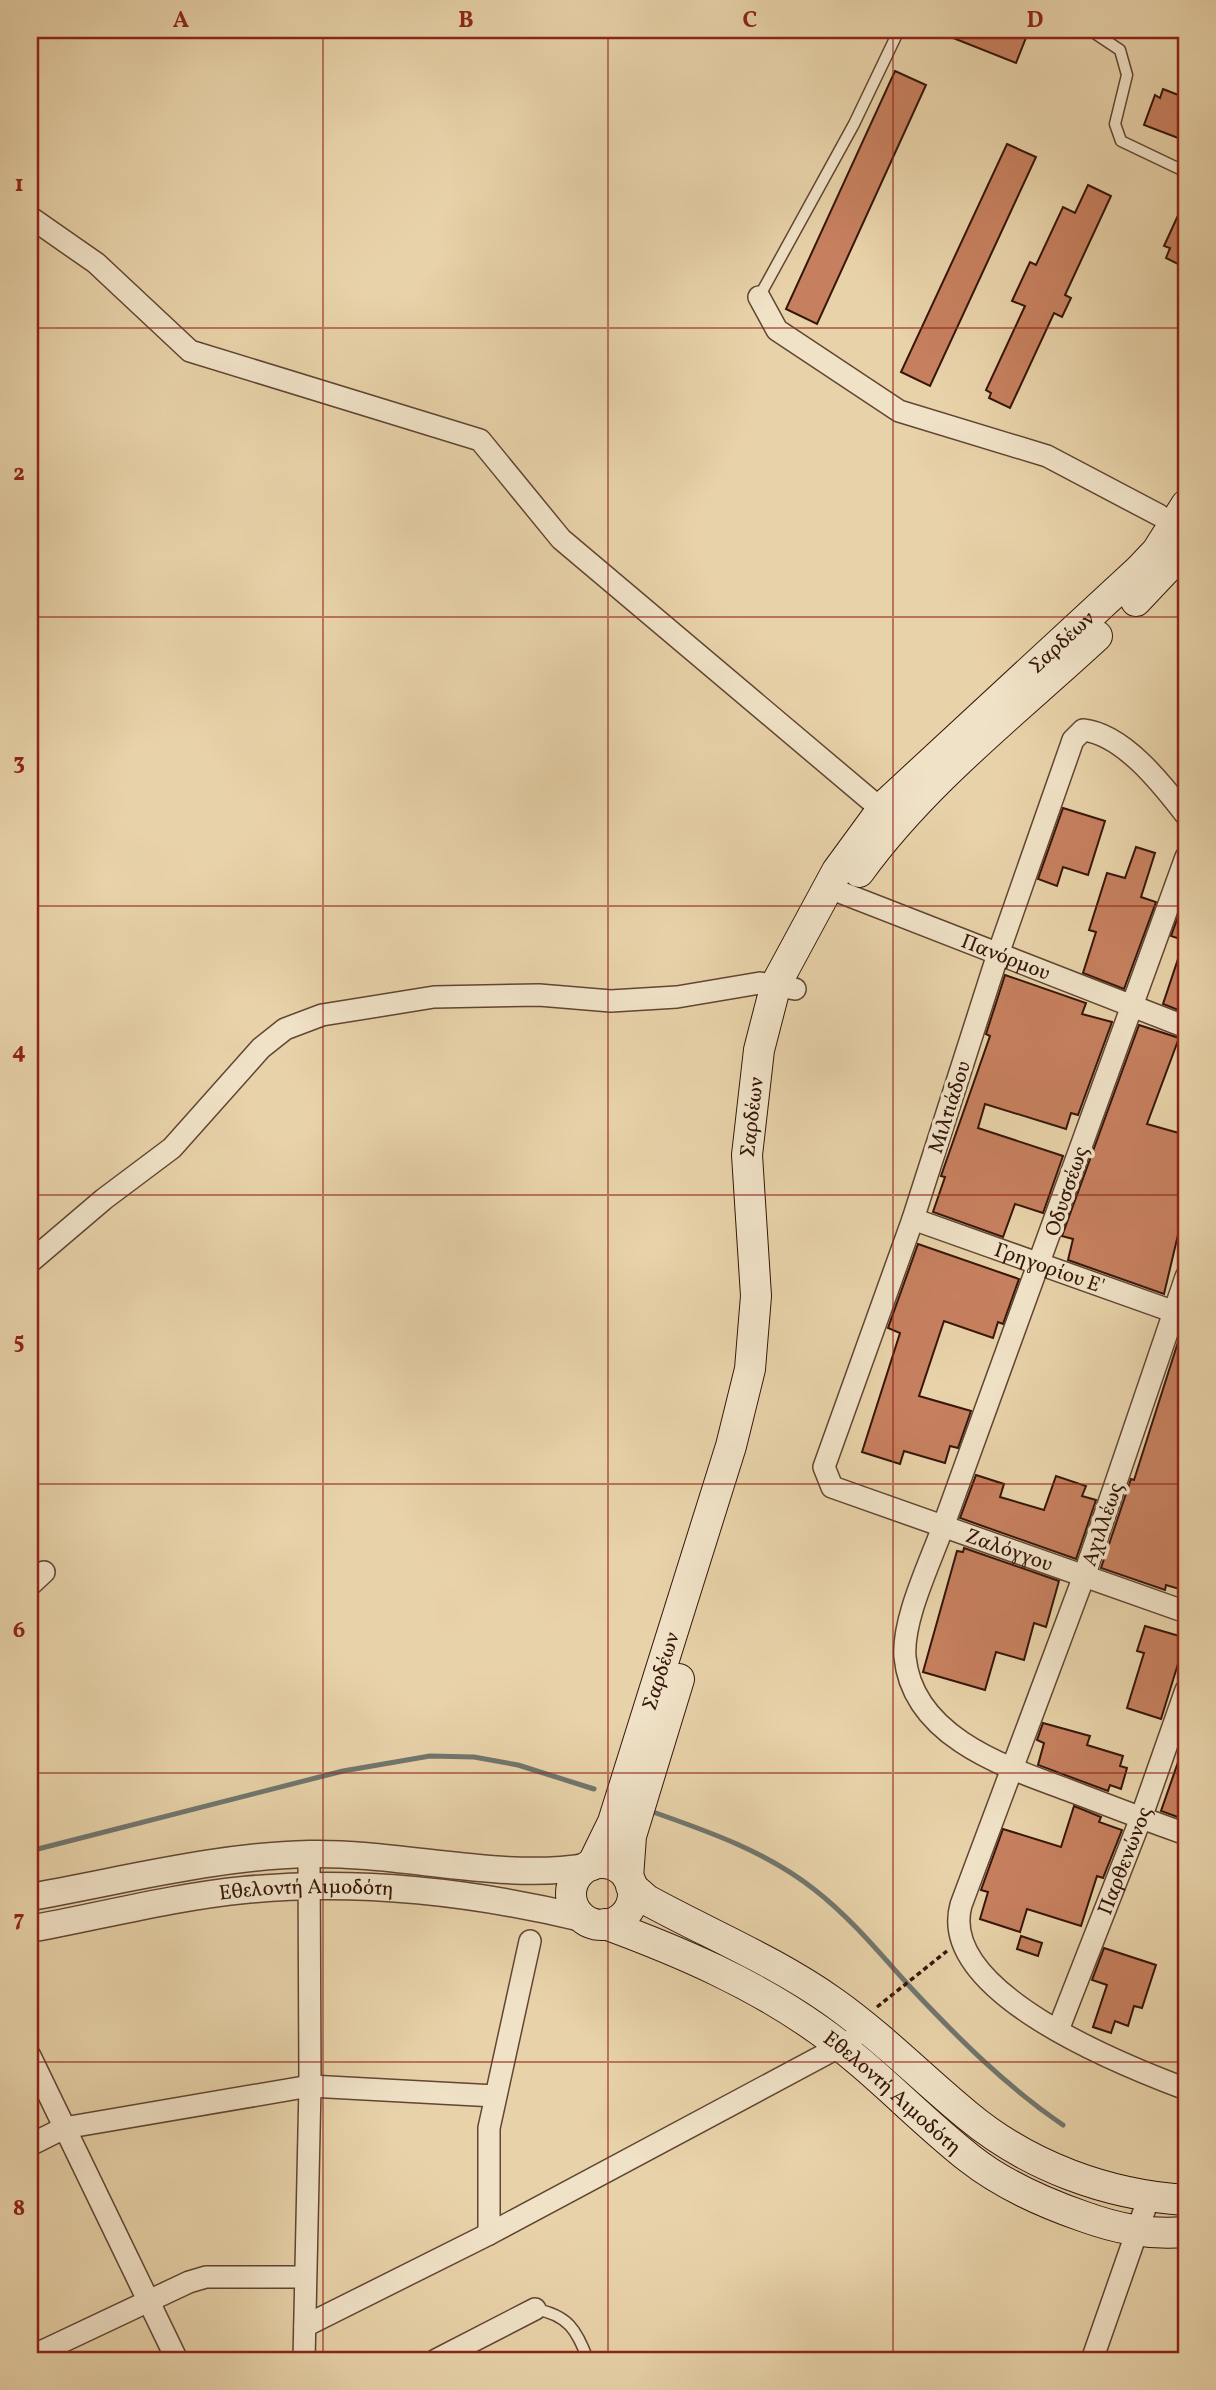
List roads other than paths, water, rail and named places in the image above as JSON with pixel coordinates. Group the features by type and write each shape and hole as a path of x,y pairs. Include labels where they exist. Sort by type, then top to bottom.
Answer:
{"main road":[{"name":"Σαρδέων","path":"589,1866 608,1836 617,1809 731,1446 748,1381 756,1296 747,1155 759,1051 786,987 881,810 916,773 1139,570 1157,551 1173,510"},
{"name":"Σαρδέων","path":"836,890 916,804 1156,583 1186,548"},
{"name":"Σαρδέων","path":"630,1882 631,1836 750,1450 769,1371 774,1342 775,1286 767,1192 768,1123 786,987"},
{"path":"612,1865 630,1882 630,1907 615,1922 594,1921 571,1898 577,1875 589,1866 612,1865"},
{"name":"Εθελοντή Αιμοδότη","path":"630,1882 647,1900 800,1981 864,2025 969,2117 1010,2146 1082,2179 1149,2197 1186,2200"},
{"name":"Εθελοντή Αιμοδότη","path":"594,1921 735,1977 797,2015 842,2047 969,2158 997,2178 1064,2210 1136,2232 1186,2232"}],"street":[{"path":"30,217 96,264 190,351 480,440 561,539 881,810"},
{"path":"759,297 777,330 899,411 1047,456 1173,510"},
{"name":"Μιλτιάδου","path":"832,1487 824,1467 913,1219 998,954 1073,740 1083,730 1098,732 1123,745 1186,814"},
{"name":"Οδυσσέως","path":"1186,857 944,1524 910,1621 905,1655 908,1671 923,1703 950,1733 974,1751 1013,1770 1186,1834"},
{"name":"Πανόρμου","path":"836,890 1186,1027"},
{"path":"30,1262 104,1199 172,1148 261,1048 285,1029 322,1015 434,997 539,996 611,1001 677,997 760,984 786,987"},
{"name":"Γρηγορίου Ε'","path":"913,1219 1180,1314"},
{"name":"Αχιλλέως","path":"1058,2030 985,1979 974,1968 960,1941 958,1914 1180,1314 1186,1277"},
{"name":"Ζαλόγγου","path":"832,1487 944,1524 1186,1612"},
{"name":"Παρθενώνος","path":"1058,2030 1141,1818 1186,1690"},
{"path":"30,1897 212,1865 309,1854 384,1857 542,1871 589,1866"},
{"path":"304,2360 310,2086 309,1854"},
{"name":"Εθελοντή Αιμοδότη","path":"30,1929 211,1895 309,1886 435,1892 538,1908 594,1921"},
{"path":"489,2234 487,2151 495,2096 530,1941"},
{"path":"304,2326 489,2234 842,2047 864,2025"},
{"path":"1058,2030 1113,2060 1186,2089"},
{"path":"30,2056 177,2360"},
{"path":"30,2145 64,2128 310,2086 495,2096"},
{"path":"1092,2360 1149,2197"},
{"path":"30,2357 206,2277 305,2277"},
{"path":"436,2360 535,2309"}],"lane":[{"path":"759,297 854,124 899,30"},
{"path":"1090,30 1121,50 1127,75 1115,124 1121,141 1186,172"},
{"path":"535,2309 556,2313 568,2322 588,2360"}],"waterway":[{"path":"30,1851 343,1771 430,1756 474,1757 518,1765 594,1789"},
{"path":"653,1812 717,1835 758,1854 815,1890 854,1925 965,2044 1022,2094 1063,2125"}]}
